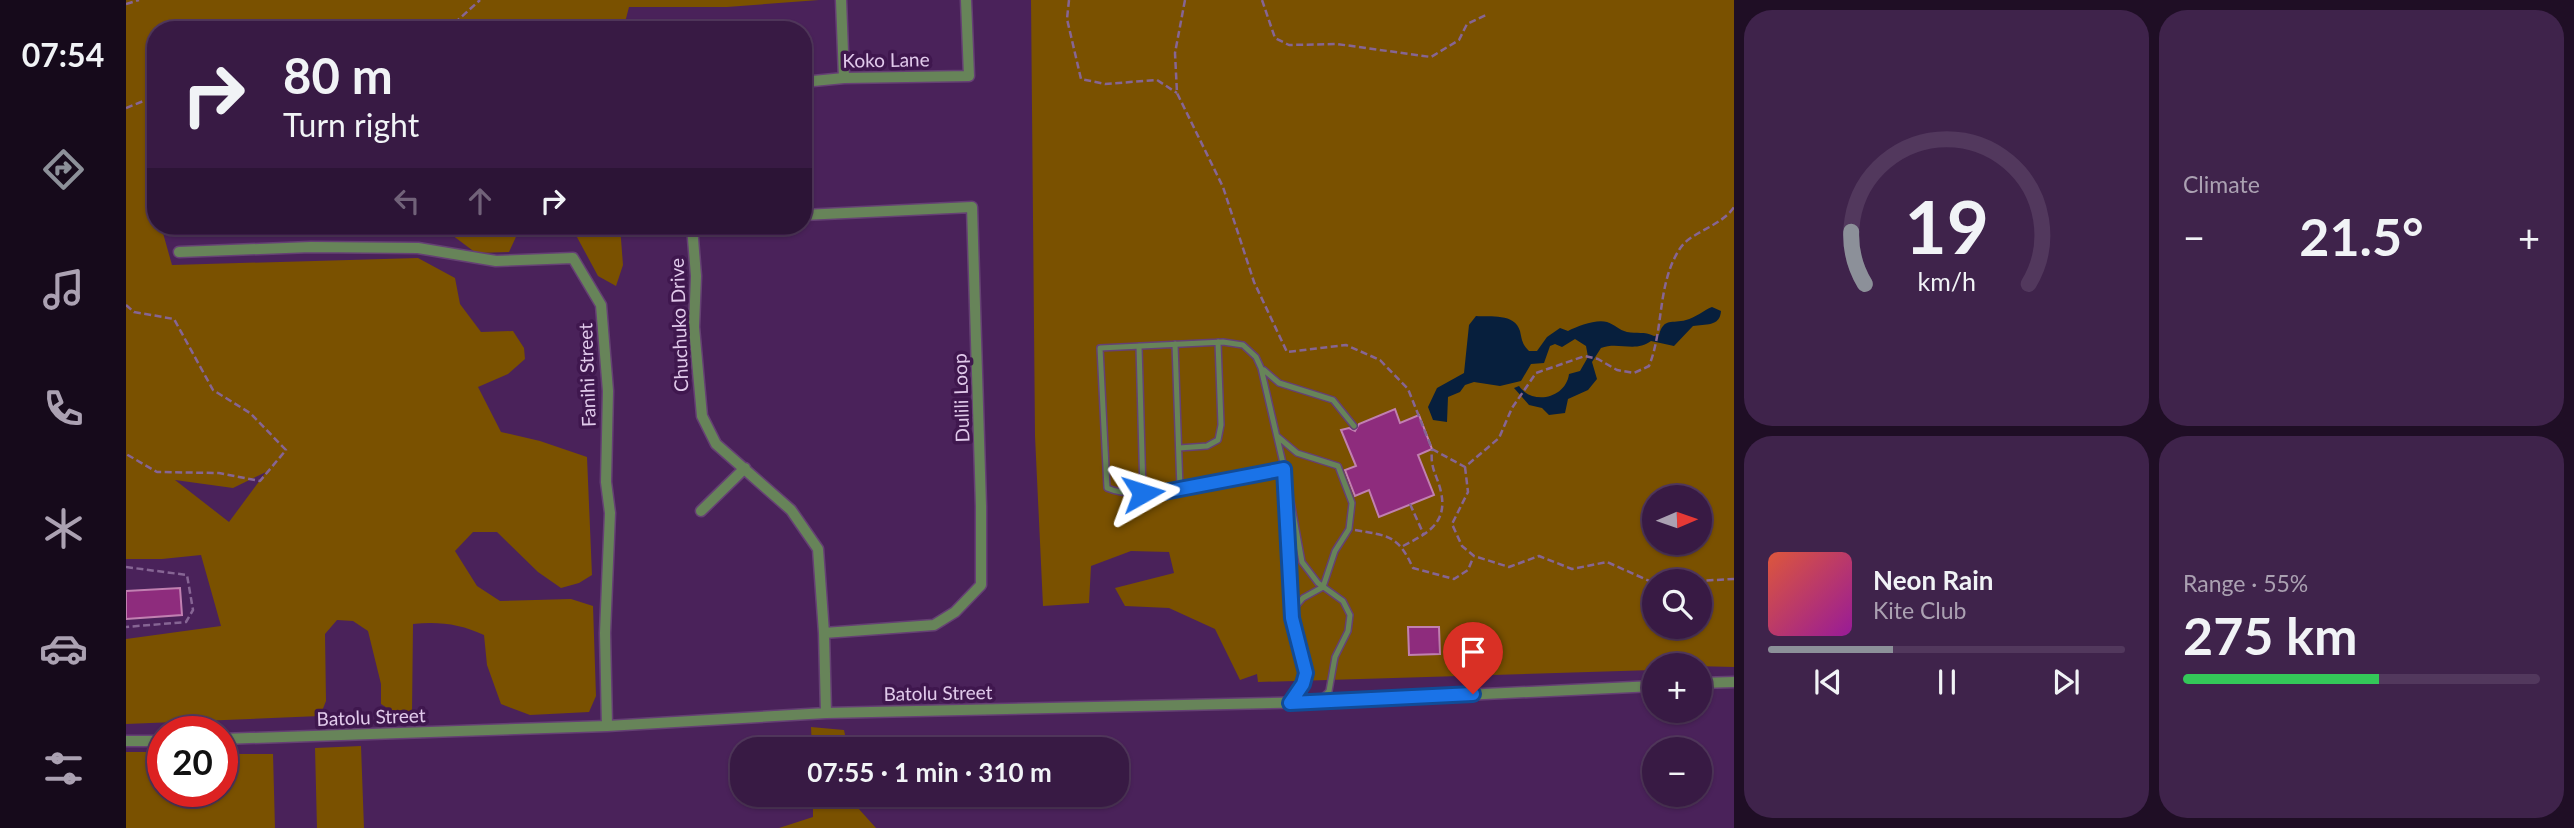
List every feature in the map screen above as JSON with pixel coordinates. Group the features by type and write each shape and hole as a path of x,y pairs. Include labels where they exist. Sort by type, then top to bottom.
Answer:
{"street":[{"path":"841,0 844,78"},
{"name":"Koko Lane","path":"812,81 969,76 965,0"},
{"name":"Dulili Loop","path":"812,215 972,207 981,506 981,585 955,611 934,625 824,633"},
{"name":"Chuchuko Drive","path":"693,235 696,275 694,327 702,416 716,444 791,510 818,548 826,713"},
{"name":"Fanihi Street","path":"179,252 311,247 405,248 496,261 573,258 601,305 606,366 606,482 610,513 606,633 607,726"},
{"path":"701,511 745,468"},
{"path":"1712,683 1734,682"},
{"name":"Batolu Street","path":"238,738 607,726 826,713 1290,703 1642,687"},
{"path":"126,741 147,740"}],"lane":[{"path":"1179,448 1207,446 1218,440 1221,425 1218,342"},
{"path":"1284,469 1181,489 1119,494 1107,488 1100,348 1218,342 1243,345 1256,358 1261,368 1283,461 1301,562 1323,587 1348,607 1350,623 1335,657 1329,691 1317,702"},
{"path":"1175,344 1181,489"},
{"path":"1139,346 1143,493"},
{"path":"1261,368 1279,383 1333,400 1354,426"},
{"path":"1277,436 1297,453 1338,466 1352,503 1349,529 1335,551 1323,587 1303,598 1292,611"},
{"path":"1283,461 1292,611 1306,673 1303,684 1290,703"}],"path":[{"path":"126,4 139,0"},
{"path":"453,21 480,0"},
{"path":"1069,0 1068,19 1081,79 1105,84 1157,80 1177,93"},
{"path":"1185,0 1175,53 1177,93 1223,187 1254,282 1287,352 1346,345 1381,360 1408,389 1432,449 1430,465 1442,493 1440,514 1432,531 1403,546"},
{"path":"1262,0 1275,38 1289,45 1337,44 1431,57 1459,40 1467,24 1486,15"},
{"path":"126,108 147,100"},
{"path":"1465,467 1499,438 1512,408 1536,373 1585,356 1598,359 1618,370 1634,373 1649,366 1657,346 1661,299 1679,248 1727,218 1734,206"},
{"path":"126,305 134,312 174,319 213,390 250,413 286,450 260,481 219,473 157,472 126,454"},
{"path":"1432,449 1465,467"},
{"path":"1465,467 1468,492 1452,524 1462,546 1474,556 1509,567 1539,556 1572,569 1607,562 1642,578"},
{"path":"1410,505 1424,535"},
{"path":"1349,529 1381,535 1403,546 1413,568 1454,579 1468,570 1474,556"},
{"path":"126,567 187,575 192,610 186,622 126,627"},
{"path":"1712,580 1734,579"}],"shaded area":[{"path":"126,0 819,0 727,7 629,7 625,21 147,21 147,235 164,235 172,265 418,258 455,278 460,304 481,332 513,331 524,348 525,359 508,374 478,387 501,432 540,441 587,457 592,575 579,583 561,588 538,572 497,532 473,532 455,551 477,586 500,601 571,599 593,606 596,696 589,712 530,715 501,704 487,665 484,635 449,624 413,624 412,712 395,713 381,704 381,684 368,631 353,621 337,620 325,634 326,701 320,716 238,719 238,716 147,716 147,723 126,724 126,639 221,626 201,555 126,559","holes":["266,472 229,522 175,480 233,488"]},
{"path":"1031,0 1734,0 1734,667 1712,666 1712,653 1642,653 1642,670 1258,682 1257,674 1240,680 1215,629 1169,608 1125,606 1115,588 1174,573 1169,552 1131,551 1091,566 1089,603 1043,606 1035,436"},
{"path":"452,235 517,235 509,252 476,253"},
{"path":"576,235 621,235 623,265 616,286 598,276"},
{"path":"811,727 844,730 845,737 811,737"},
{"path":"361,746 364,828 317,828 315,748"},
{"path":"126,752 147,752 147,807 238,807 238,754 273,754 275,828 126,828"},
{"path":"813,807 858,807 876,828 779,828 813,817"}],"water":[{"path":"1712,307 1721,311 1718,320 1711,324 1693,326 1674,346 1651,341 1633,347 1601,348 1592,362 1597,379 1588,390 1568,399 1565,413 1549,415 1542,408 1529,405 1514,388 1519,386 1532,396 1556,394 1567,382 1569,374 1580,371 1588,357 1586,346 1575,339 1562,347 1555,344 1550,346 1544,363 1531,364 1521,381 1500,386 1474,382 1465,385 1460,392 1448,397 1447,422 1433,420 1428,407 1437,388 1464,373 1469,325 1476,316 1501,317 1513,321 1529,351 1537,351 1547,337 1560,328 1568,331 1603,321 1627,332 1654,336 1659,335 1666,323 1689,319"}],"building":[{"path":"1395,409 1400,423 1419,415 1432,449 1418,455 1434,495 1379,517 1369,490 1355,496 1345,470 1356,466 1341,430 1349,428 1355,431 1359,424"},
{"path":"180,588 182,615 126,619 126,591"},
{"path":"1408,627 1439,627 1440,654 1409,655"}],"route":[{"path":"1143,493 1164,492 1284,469 1292,618 1306,664 1303,684 1290,703 1473,694"}]}
